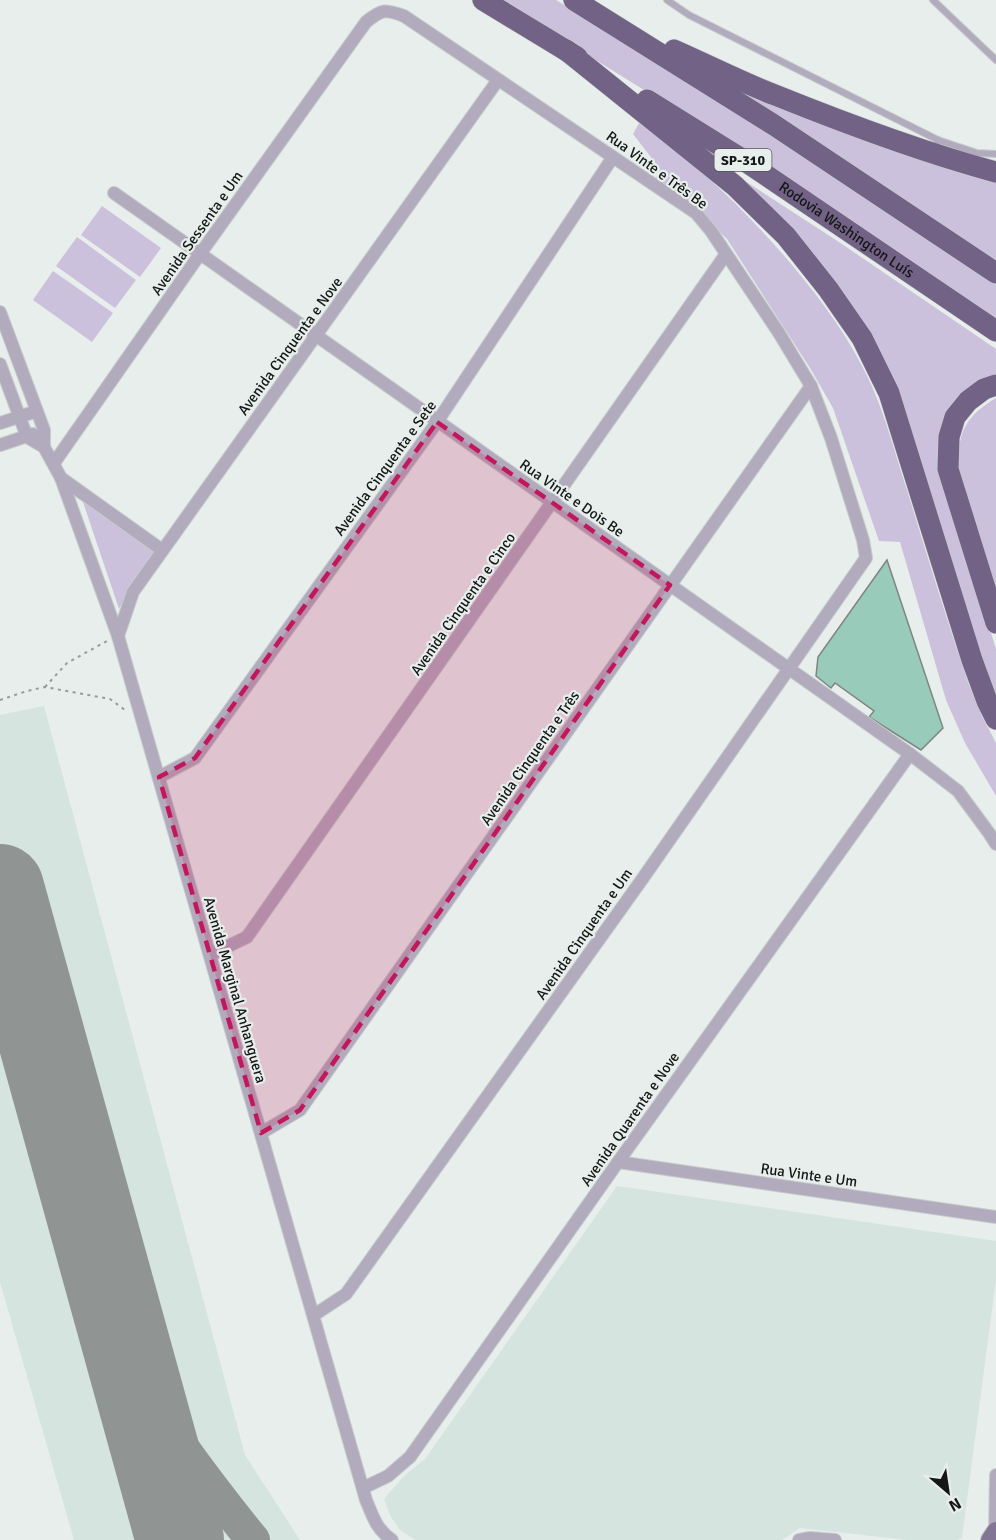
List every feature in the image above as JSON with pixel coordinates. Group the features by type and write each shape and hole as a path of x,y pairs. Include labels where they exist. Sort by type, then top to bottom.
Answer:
{"highway":[{"name":"Rodovia Washington Luís","path":"483,0 745,161 996,331"},
{"name":"SP-310","path":"574,0 774,125 996,273"},
{"path":"619,27 773,94 935,147 996,172"},
{"path":"566,50 735,186 786,236 828,289 862,338 889,393 972,660 996,719"},
{"path":"996,385 984,389 968,401 955,417 949,437 948,470 996,623"}],"street":[{"name":"Rua Vinte e Três Be","path":"366,22 376,14 388,10 404,16 696,213 711,231 779,333 811,386 831,438 863,540 866,558"},
{"name":"Avenida Sessenta e Um","path":"54,463 366,22"},
{"name":"Avenida Cinquenta e Nove","path":"118,636 133,592 498,80"},
{"name":"Avenida Cinquenta e Sete","path":"159,777 195,758 437,422 614,157"},
{"name":"Rua Vinte e Dois Be","path":"114,193 910,754 958,791 996,844"},
{"name":"Avenida Cinquenta e Cinco","path":"210,955 247,937 726,254"},
{"path":"0,312 44,430 44,447"},
{"path":"0,364 27,437"},
{"name":"Avenida Cinquenta e Três","path":"261,1133 300,1110 811,386"},
{"path":"0,423 36,411"},
{"path":"0,445 44,430"},
{"name":"Avenida Marginal Anhanguera","path":"27,437 44,447 61,478 118,636 363,1488 374,1520 383,1534 392,1540"},
{"path":"61,478 162,550"},
{"name":"Avenida Cinquenta e Um","path":"314,1315 346,1294 629,897 866,558"},
{"name":"Avenida Quarenta e Nove","path":"363,1488 388,1476 410,1457 910,754"},
{"name":"Rua Vinte e Um","path":"618,1162 996,1217"},
{"path":"994,1535 996,1475"},
{"path":"800,1540 810,1538 835,1540"}],"lane":[{"path":"667,0 689,15 935,147 977,153 996,153"},
{"path":"933,0 996,60"}],"path":[{"path":"45,687 67,663 118,636"},
{"path":"0,700 45,687 110,699 143,722"}],"highlighted area":[{"path":"437,422 670,585 300,1110 261,1133 159,777 195,758"}],"shaded area":[{"path":"499,0 556,0 765,129 996,285 996,322 747,154"},
{"path":"710,74 996,180 996,261"},
{"path":"639,123 701,172 757,226 825,307 862,366 886,422 969,685 996,743 996,796 965,743 946,700 900,542 879,541 833,408 727,239 700,213 656,178 660,169 633,134"},
{"path":"739,177 996,349 996,380 970,394 943,480 996,649 996,696 897,393"},
{"path":"102,206 161,248 140,277 81,235"},
{"path":"77,237 136,280 115,308 56,266"},
{"path":"53,271 113,313 92,342 33,300"},
{"path":"996,398 996,600 958,466 958,454 962,434 971,418"},
{"path":"83,502 157,551 119,609"},
{"path":"44,706 245,1455 300,1540 74,1540 0,1282 0,715"},
{"path":"617,1186 996,1241 996,1279 962,1538 957,1540 908,1540 800,1528 782,1540 415,1540 400,1530 391,1517 384,1499 404,1476 425,1459"}],"building":[{"path":"887,560 943,728 921,750 869,717 874,711 835,683 831,688 816,676 818,657"}],"taxiway":[{"path":"134,1375 190,1459 253,1540"}],"runway":[{"path":"0,888 180,1540"}]}
